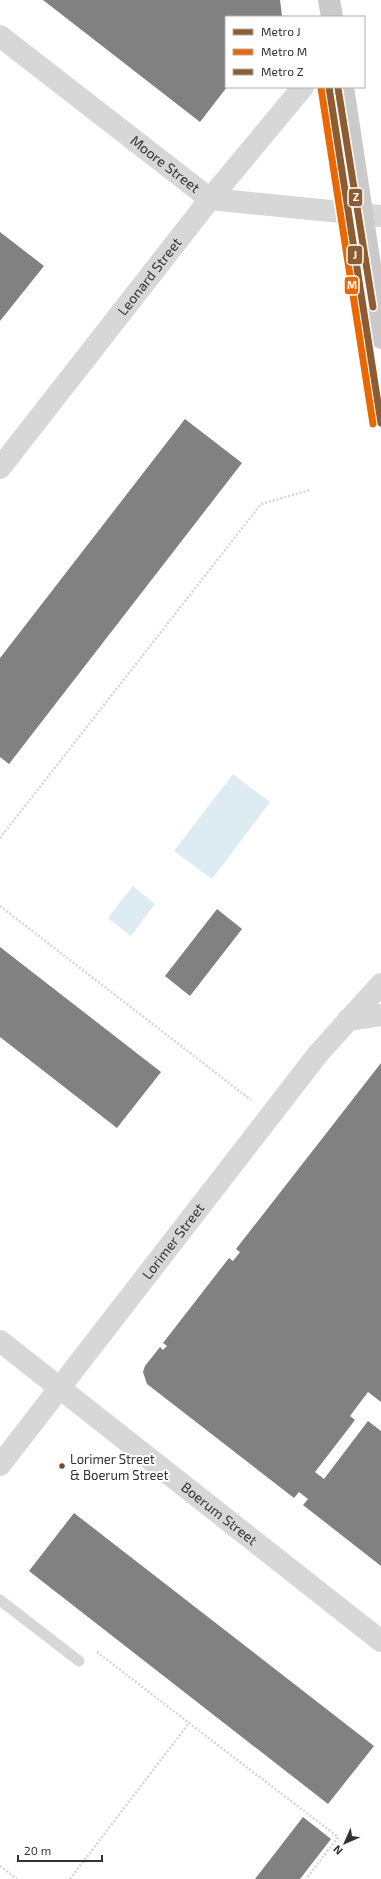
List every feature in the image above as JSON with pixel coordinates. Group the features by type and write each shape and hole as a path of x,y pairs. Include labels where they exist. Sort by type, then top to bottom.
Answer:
{"main road":[{"path":"329,0 332,16"},
{"path":"343,88 372,215 381,338"}],"street":[{"name":"Moore Street","path":"0,36 210,199 372,215"},
{"name":"Leonard Street","path":"0,468 210,199 302,88"},
{"name":"Lorimer Street","path":"0,1465 60,1390 318,1054 381,984"},
{"path":"348,1020 381,1015"},
{"name":"Boerum Street","path":"0,1341 60,1390 381,1641"}],"lane":[{"path":"0,1600 79,1662"}],"path":[{"path":"0,838 261,504 310,490"},
{"path":"0,906 270,1115"},
{"path":"70,1879 189,1723 338,1837 306,1879"},
{"path":"0,1866 17,1879"}],"shaded area":[{"path":"233,774 270,802 212,879 174,851"},
{"path":"133,886 155,904 131,936 108,918"}],"building":[{"path":"43,0 280,0 282,16 225,16 225,88 226,88 200,122"},
{"path":"0,232 44,266 0,321"},
{"path":"185,419 242,463 9,764 0,757 0,658"},
{"path":"217,909 242,929 190,996 165,976"},
{"path":"0,947 161,1072 117,1128 0,1037"},
{"path":"381,1063 381,1402 368,1392 350,1416 355,1420 315,1472 324,1479 368,1421 381,1431 381,1566 303,1505 308,1499 299,1492 294,1498 147,1384 143,1372 145,1366 160,1347 163,1350 167,1346 163,1343 229,1258 233,1261 240,1252 236,1249"},
{"path":"74,1513 374,1746 328,1804 29,1571"},
{"path":"303,1817 331,1839 300,1879 255,1879"}],"metro line":[{"name":"M","path":"321,88 373,424"},
{"name":"J","path":"329,88 381,423"},
{"name":"Z","path":"338,88 373,307"}],"place":[{"name":"Lorimer Street & Boerum Street","path":"62,1466"}]}
